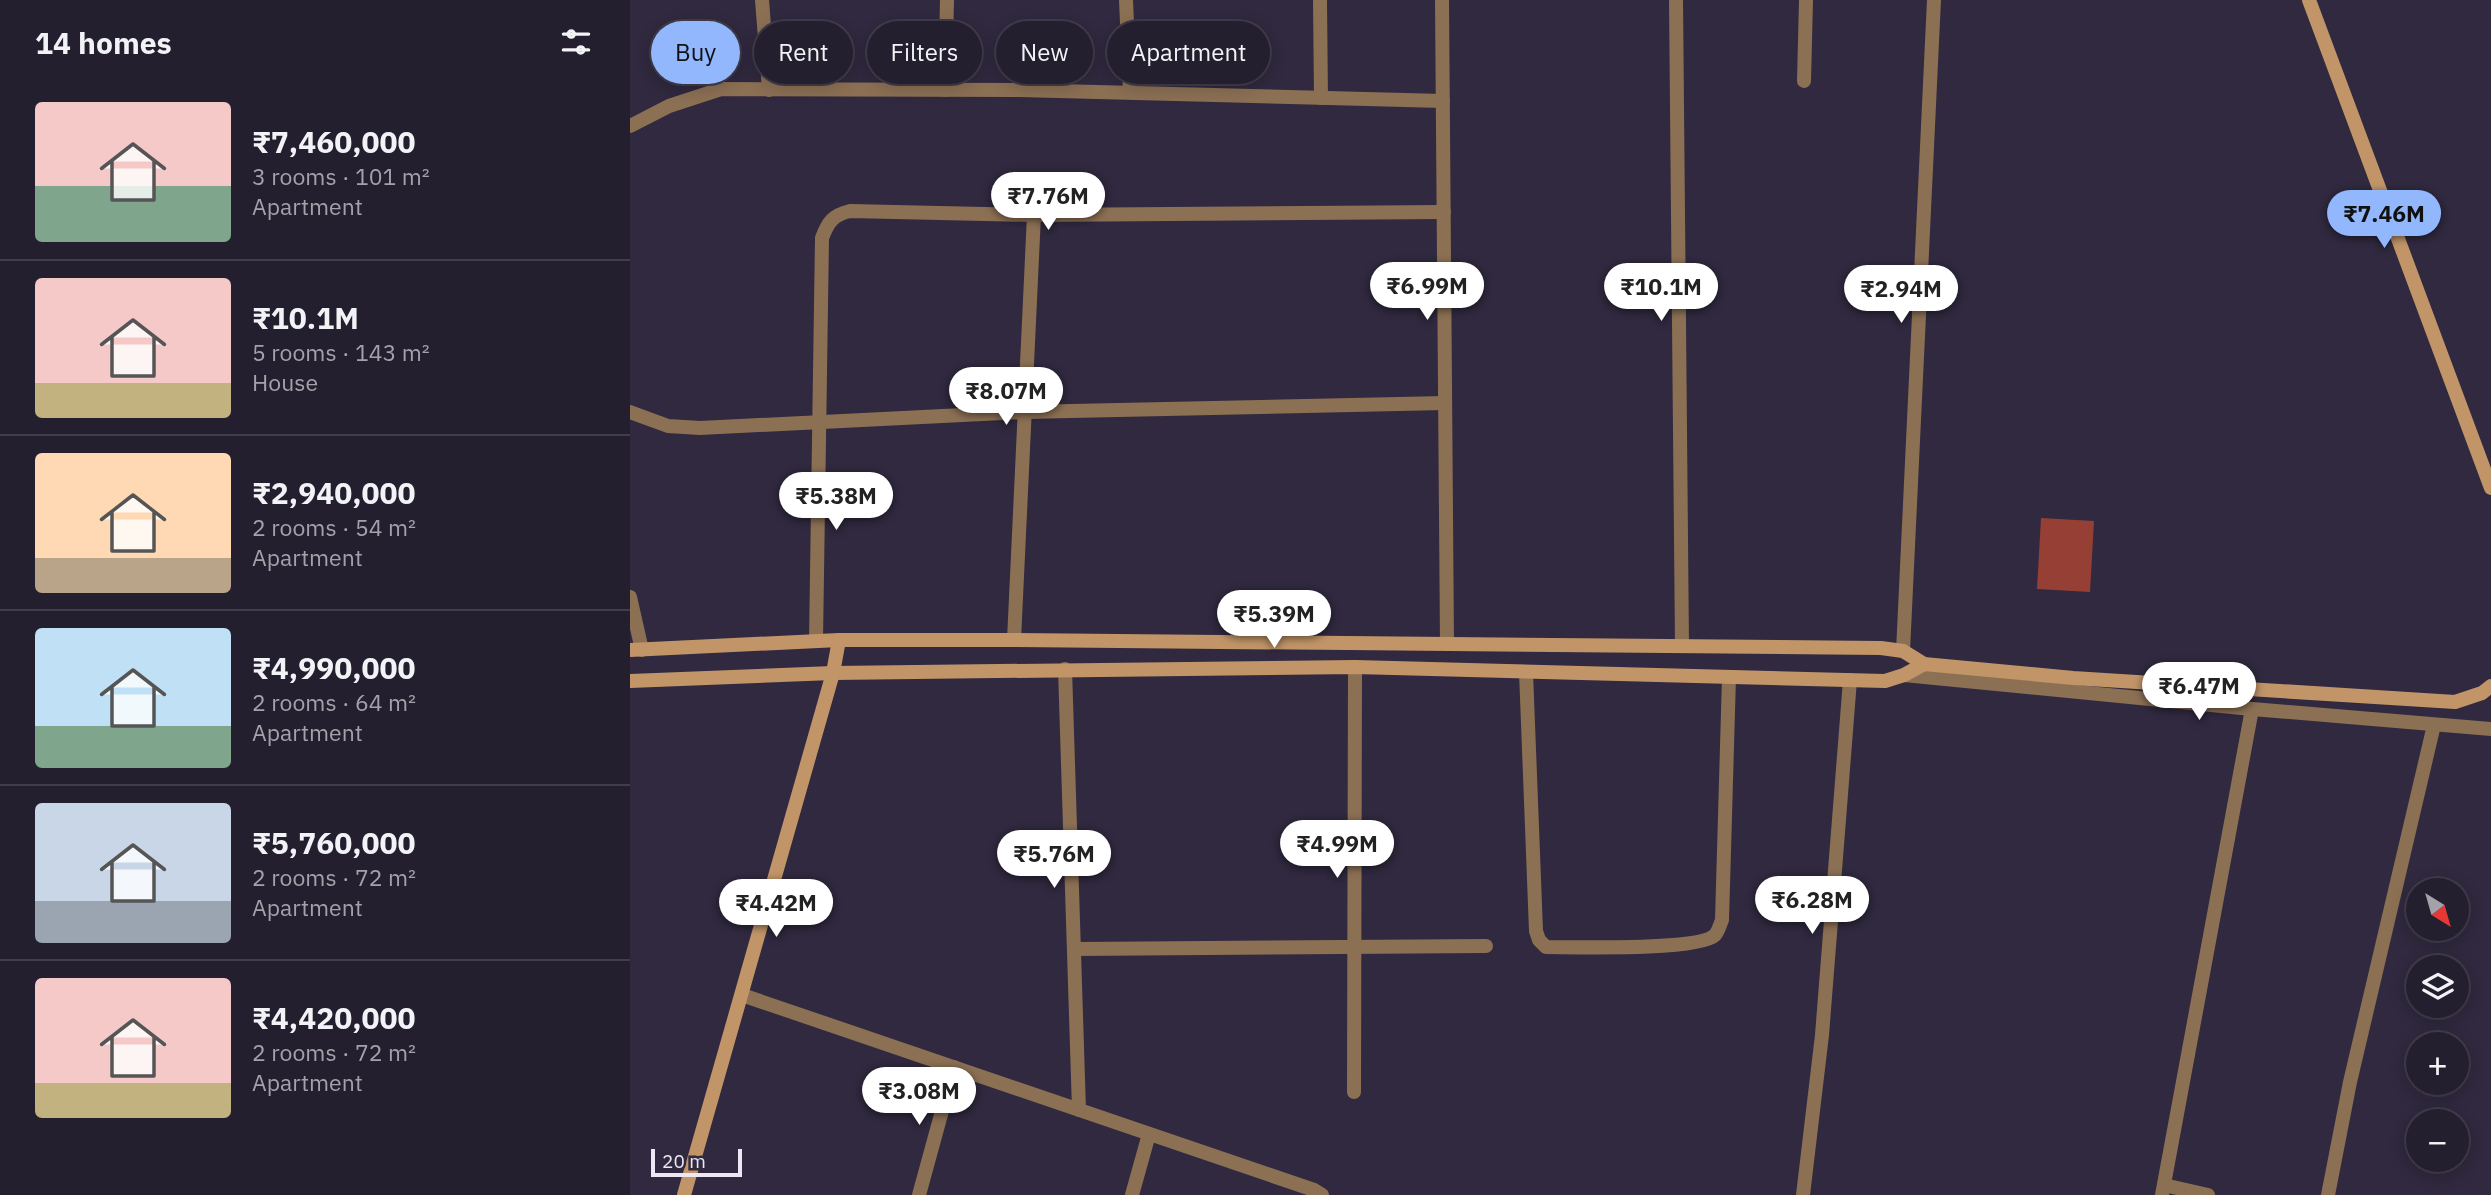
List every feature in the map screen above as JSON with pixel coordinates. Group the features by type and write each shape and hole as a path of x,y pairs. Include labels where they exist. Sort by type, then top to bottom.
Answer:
{"main road":[{"path":"2309,0 2491,488"},
{"path":"684,1195 833,673 839,640"},
{"path":"636,650 839,640 1881,648 1903,651 1924,664 2073,678 2455,702 2482,693 2491,686"},
{"path":"630,681 833,673 1355,667 1885,681 1924,664"}],"street":[{"path":"762,0 769,90"},
{"path":"945,90 947,0"},
{"path":"1126,0 1130,92"},
{"path":"1320,0 1321,97"},
{"path":"1442,0 1447,644"},
{"path":"1676,0 1682,646"},
{"path":"1804,81 1807,0"},
{"path":"1903,651 1934,0"},
{"path":"630,126 669,106 721,89 1130,92 1443,101"},
{"path":"816,641 822,237 835,215 850,211 1034,215 1444,212"},
{"path":"1014,640 1034,215"},
{"path":"630,412 668,426 700,428 1024,412 1445,403"},
{"path":"630,597 636,650"},
{"path":"1354,1092 1355,667"},
{"path":"1065,669 1079,1110"},
{"path":"1526,672 1536,931 1539,940 1546,947 1630,947 1701,942 1715,935 1722,920 1729,677"},
{"path":"1904,675 2491,729"},
{"path":"1803,1195 1822,1035 1850,680"},
{"path":"2208,1195 2163,1190 2252,709"},
{"path":"2328,1195 2350,1082 2434,725"},
{"path":"1074,949 1486,946"},
{"path":"742,995 1314,1190 1322,1195"},
{"path":"919,1195 954,1067"},
{"path":"1132,1195 1149,1134"}],"building":[{"path":"2041,518 2094,521 2090,592 2037,589"}]}
